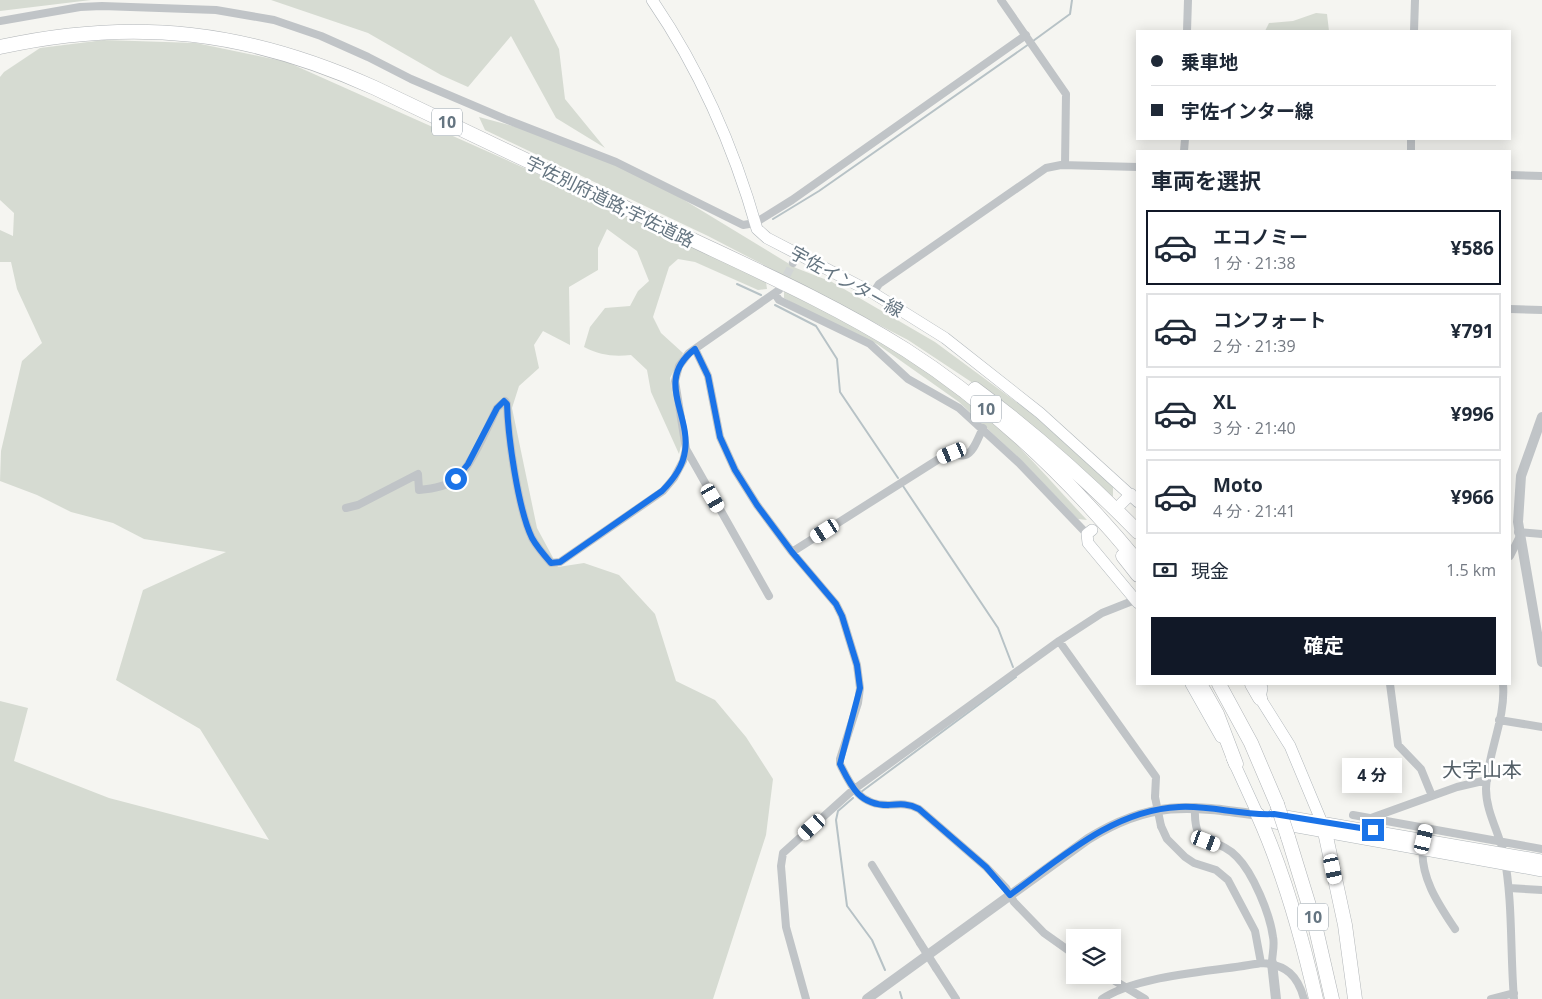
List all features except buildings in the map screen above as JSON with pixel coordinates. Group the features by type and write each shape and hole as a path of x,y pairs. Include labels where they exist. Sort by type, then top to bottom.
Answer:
{"highway":[{"name":"宇佐別府道路;宇佐道路","path":"0,47 46,38 112,31 199,35 258,45 310,60 375,88 817,299 864,325 930,367 1022,438 1094,510 1136,560"},
{"path":"0,43 46,38"},
{"path":"0,52 46,38"},
{"path":"864,325 888,335 952,374 1013,417 1090,485 1136,530"},
{"path":"1094,510 1100,528 1136,573"},
{"path":"1201,685 1217,714 1236,764"},
{"name":"10","path":"1220,685 1251,743 1277,804 1315,924 1332,999"},
{"path":"1258,815 1270,843 1291,907 1316,999"},
{"path":"1323,826 1345,924 1355,999"}],"main road":[{"name":"宇佐インター線","path":"652,0 695,69 716,112 757,229 795,258 873,293 945,338 1001,380 1135,497 1121,504"},
{"path":"1090,532 1088,543 1136,602"},
{"path":"1192,685 1236,764 1258,815 1275,823 1323,826 1424,839 1504,858 1542,871"},
{"path":"1260,691 1290,746 1323,826"},
{"path":"1504,858 1542,860"}],"street":[{"path":"1001,0 1066,94 1065,165"},
{"path":"1188,0 1188,30"},
{"path":"1414,30 1415,0"},
{"path":"0,21 80,7 102,6 216,10 274,20 321,36 411,79 616,162 743,225 756,223 1026,35"},
{"path":"873,293 879,284 1046,168 1065,165 1136,167"},
{"path":"1511,175 1542,176"},
{"path":"769,596 686,450 675,381 679,366 695,349 777,292 780,300 870,344 908,379 959,408 983,428 1090,532"},
{"path":"1511,309 1542,310"},
{"path":"695,349 708,376 716,424 726,451 748,491 792,552 836,604 857,665 860,688 858,703 840,759 840,764 853,790 869,802 886,805 909,804 919,809 986,867 1044,933 1066,948"},
{"path":"346,508 363,503 418,474 419,490 428,489 456,479 468,464 497,408 504,401 507,404 519,489 528,528 534,542 545,557 551,563 560,562 662,491 679,470 686,450"},
{"path":"1542,417 1514,503 1518,535 1542,662"},
{"path":"792,552 942,457 952,453 964,455 970,452 983,428"},
{"path":"1518,535 1542,534"},
{"path":"1511,553 1518,535"},
{"path":"806,999 786,927 781,861 783,852 853,790 1059,641 1102,613 1136,602"},
{"path":"1059,641 1156,777 1155,798 1161,826 1167,839 1185,856 1194,862 1216,870 1228,880 1255,931 1267,963 1276,999"},
{"path":"1390,685 1398,745 1422,769 1432,796"},
{"path":"1491,999 1514,996 1508,888 1504,858 1487,798 1487,780 1499,720 1503,685"},
{"path":"1499,720 1542,727"},
{"path":"1372,818 1462,785 1487,780"},
{"path":"1195,807 1195,825 1198,834 1206,841 1229,850 1249,873 1273,935 1267,963"},
{"path":"867,999 1088,839 1115,824 1161,809 1195,807 1258,815"},
{"path":"1353,814 1372,818 1424,839 1499,841 1542,849"},
{"path":"1424,839 1424,869 1431,888 1456,929"},
{"path":"872,865 956,999"},
{"path":"1508,888 1542,890"},
{"path":"1102,999 1123,988 1145,981 1267,963 1286,968 1293,975 1304,999"},
{"path":"1117,984 1145,999"}],"shaded area":[{"path":"0,0 91,0 0,11"},
{"path":"271,0 534,0 559,49 565,99 605,148 556,118 511,36 468,87 441,75 368,33"},
{"path":"1316,13 1327,14 1329,30 1266,30 1269,23 1293,21"},
{"path":"104,40 196,43 287,62 578,192 730,263 766,282 767,289 758,290 695,262 678,259 669,267 653,317 661,333 683,353 670,378 682,442 679,454 651,392 647,370 631,355 607,355 584,347 590,327 605,308 630,306 638,291 649,281 637,251 607,229 598,248 598,270 569,287 570,345 543,331 534,345 539,368 519,386 512,408 537,528 558,567 584,563 619,575 655,614 676,681 715,700 746,737 773,779 766,835 713,999 0,999 0,701 28,708 14,761 109,798 269,840 200,729 116,680 143,590 226,552 144,539 113,523 71,512 37,495 0,481 1,451 22,361 42,343 17,289 11,262 0,262 0,230 13,236 14,213 0,200 0,77 4,72 40,48"},
{"path":"479,117 573,142 671,192 796,268 832,282 935,342 1030,412 1113,486 1113,497 1054,443 994,397 908,340 708,236 485,130"},
{"path":"784,291 880,342 948,386 1001,429 1087,520 1078,519 1023,462 959,402 877,344 784,298"}],"waterway":[{"path":"1033,41 1070,14 1072,0"},
{"path":"773,219 819,191 1029,44"},
{"path":"737,284 761,295"},
{"path":"775,305 816,326 837,359 840,392 898,478"},
{"path":"903,486 998,628 1013,667"},
{"path":"861,792 1016,677"},
{"path":"853,798 838,811 836,820 847,906 872,940 885,970"},
{"path":"900,992 902,999"}],"tunnel":[{"path":"781,286 793,263"}],"district":[{"name":"大字山本","path":"1482,769"}],"route":[{"path":"456,479 468,464 497,408 504,401 507,404 514,460 525,519 537,547 545,557 551,563 560,562 662,491 674,478 683,461 686,450 686,441 675,392 676,373 684,358 695,349 706,369 716,424 735,470 757,505 792,552 836,604 842,616 857,665 860,688 858,703 840,764 853,790 862,799 886,805 909,804 919,809 986,867 1006,888 1010,895 1088,839 1108,827 1132,816 1161,809 1179,806 1258,815 1274,814 1373,830"}]}
